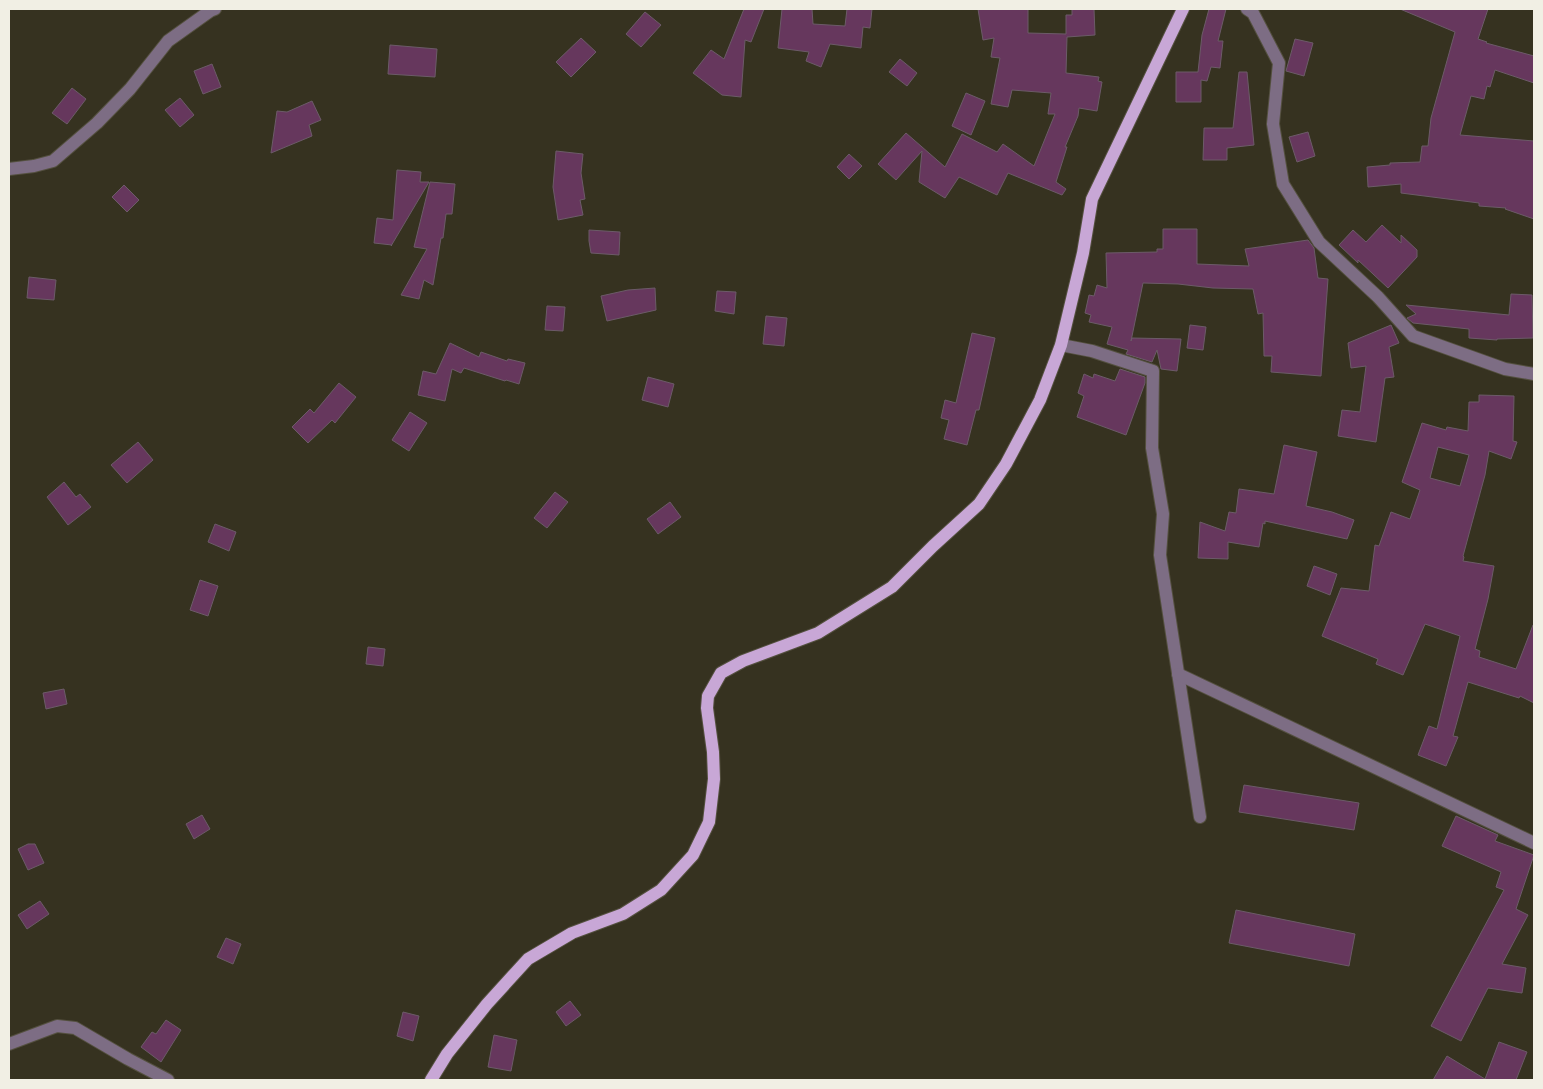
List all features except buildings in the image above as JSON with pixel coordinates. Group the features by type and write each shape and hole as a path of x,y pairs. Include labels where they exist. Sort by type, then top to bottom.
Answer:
{"main road":[{"path":"431,1080 448,1054 488,1004 528,959 572,933 623,914 661,890 693,855 709,822 714,779 713,752 707,708 708,696 721,672 743,661 818,633 876,598 892,587 979,504 1006,464 1035,408 1061,344 1083,252 1092,199 1183,9"}],"street":[{"path":"9,169 34,166 53,161 97,124 130,89 168,41 215,9"},
{"path":"1247,9 1254,13 1279,63 1273,124 1283,184 1319,242 1378,297 1413,336 1505,369 1534,374"},
{"path":"1061,344 1092,350 1153,370 1152,448 1163,514 1160,555 1200,817"},
{"path":"1178,674 1534,843"},
{"path":"9,1044 57,1026 75,1028 168,1080"}]}
